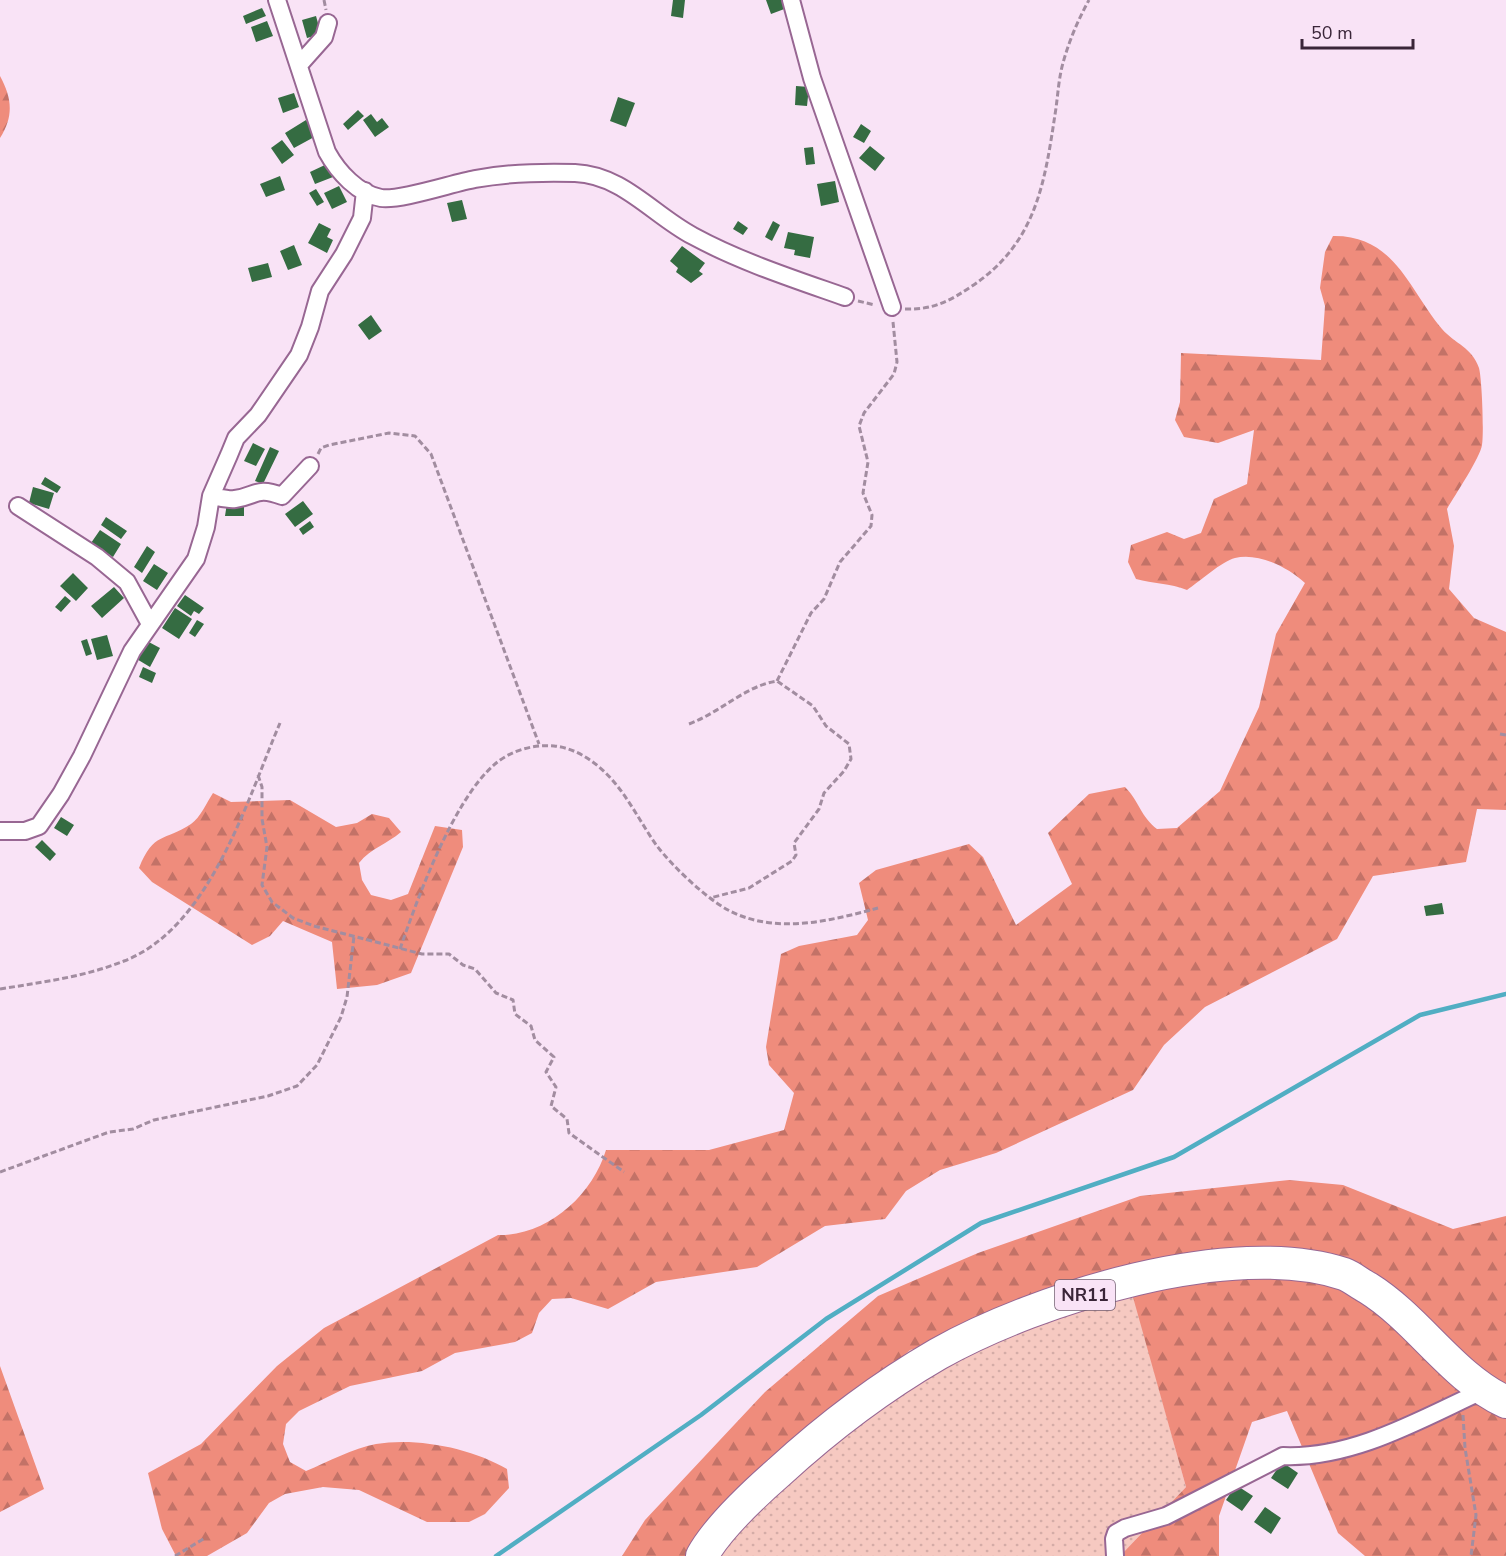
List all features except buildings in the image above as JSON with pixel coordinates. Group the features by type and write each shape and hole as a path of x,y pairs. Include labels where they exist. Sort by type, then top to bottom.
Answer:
{"highway":[{"name":"NR11","path":"702,1556 759,1490 840,1419 939,1354 1013,1319 1115,1285 1197,1267 1297,1263 1346,1275 1389,1301 1484,1398"}],"street":[{"path":"277,0 332,161 349,180 365,191 385,198 477,179 530,173 577,173 598,177 635,194 673,225 734,257 845,297"},
{"path":"791,0 812,78 892,307"},
{"path":"299,65 324,38 328,22"},
{"path":"0,831 25,831 39,826 66,784 125,663 196,559 206,527 211,496 236,438 258,415 298,355 310,327 320,291 344,254 362,218 365,191"},
{"path":"211,496 236,499 250,493 269,490 282,495 310,465"},
{"path":"18,506 98,556 127,582 150,624"},
{"path":"1115,1556 1116,1533 1125,1528 1166,1516 1283,1456 1299,1457 1368,1441 1484,1398"}],"path":[{"path":"845,297 867,304 933,308 951,301 999,265 1016,245 1031,219 1045,182 1062,65 1074,28 1089,0"},
{"path":"777,681 811,613 824,599 840,562 871,526 872,515 863,493 868,462 859,426 864,413 894,375 897,362 892,307"},
{"path":"310,465 321,448 390,433 415,436 431,454 539,744"},
{"path":"690,724 712,715 760,684 777,681 813,706 826,726 849,744 850,759 844,771 824,793 819,809 794,843 796,855 792,861 749,888 710,898"},
{"path":"0,989 63,980 126,961 157,943 189,909 211,879 280,723"},
{"path":"1500,734 1506,735"},
{"path":"400,949 417,901 450,827 476,788 493,765 508,755 539,744 565,747 593,761 620,789 658,847 710,898 749,919 785,924 831,921 878,908"},
{"path":"258,775 262,787 262,819 267,847 262,885 272,902 293,918 314,926 422,954 449,954 463,965 475,969 496,993 513,1000 515,1014 531,1026 535,1040 554,1057 546,1072 556,1087 551,1106 567,1119 569,1133 624,1172"},
{"path":"0,1172 109,1132 133,1129 154,1120 268,1095 297,1086 317,1065 341,1017 347,997 354,936"},
{"path":"1471,1556 1476,1515 1465,1448 1484,1398"},
{"path":"175,1556 205,1538"}],"shaded area":[{"path":"1132,1290 1186,1487 1120,1556 686,1556 693,1542 910,1350"}],"green space":[{"path":"0,76 10,107 8,122 0,138"},
{"path":"1333,236 1354,238 1372,245 1386,255 1409,282 1442,329 1468,350 1479,368 1482,445 1447,509 1454,546 1449,589 1474,618 1506,632 1506,810 1477,809 1466,862 1373,876 1337,939 1205,1007 1164,1045 1133,1090 996,1153 940,1170 906,1191 885,1219 825,1226 757,1267 656,1282 608,1309 571,1298 552,1299 539,1313 532,1333 515,1342 455,1353 422,1371 350,1386 299,1411 286,1424 283,1444 290,1462 306,1471 358,1449 392,1442 443,1446 493,1462 507,1469 509,1488 485,1514 469,1522 427,1522 359,1490 323,1487 285,1494 269,1503 247,1533 207,1556 176,1556 162,1529 148,1473 201,1444 277,1366 324,1328 498,1235 516,1234 550,1221 579,1197 590,1183 606,1150 709,1150 784,1130 794,1093 769,1065 766,1047 781,954 799,946 857,935 868,920 859,883 876,870 969,844 983,857 1016,925 1072,884 1048,833 1089,794 1125,787 1147,819 1157,829 1177,828 1220,791 1259,707 1276,634 1305,583 1282,567 1253,557 1235,558 1224,563 1187,590 1142,581 1136,579 1128,562 1131,545 1167,532 1184,539 1201,533 1214,499 1247,484 1254,430 1218,443 1184,437 1175,420 1180,402 1181,353 1321,360 1325,306 1320,288 1325,252"},
{"path":"213,793 231,802 290,800 336,827 357,823 372,814 389,818 401,832 359,863 362,880 371,895 391,900 408,894 435,826 462,830 463,847 411,973 377,985 337,989 332,942 283,921 270,936 252,945 152,882 139,868 144,856 155,843 191,824"},
{"path":"1289,1180 1343,1185 1453,1229 1506,1216 1506,1556 1365,1556 1338,1533 1287,1411 1252,1422 1219,1516 1219,1556 1120,1556 1186,1487 1131,1290 910,1350 693,1542 686,1556 622,1556 645,1520 765,1392 878,1296 978,1253 1140,1196"},
{"path":"0,1366 44,1489 0,1512"}],"waterway":[{"path":"496,1556 701,1415 826,1319 981,1223 1174,1157 1420,1015 1506,994"}]}
